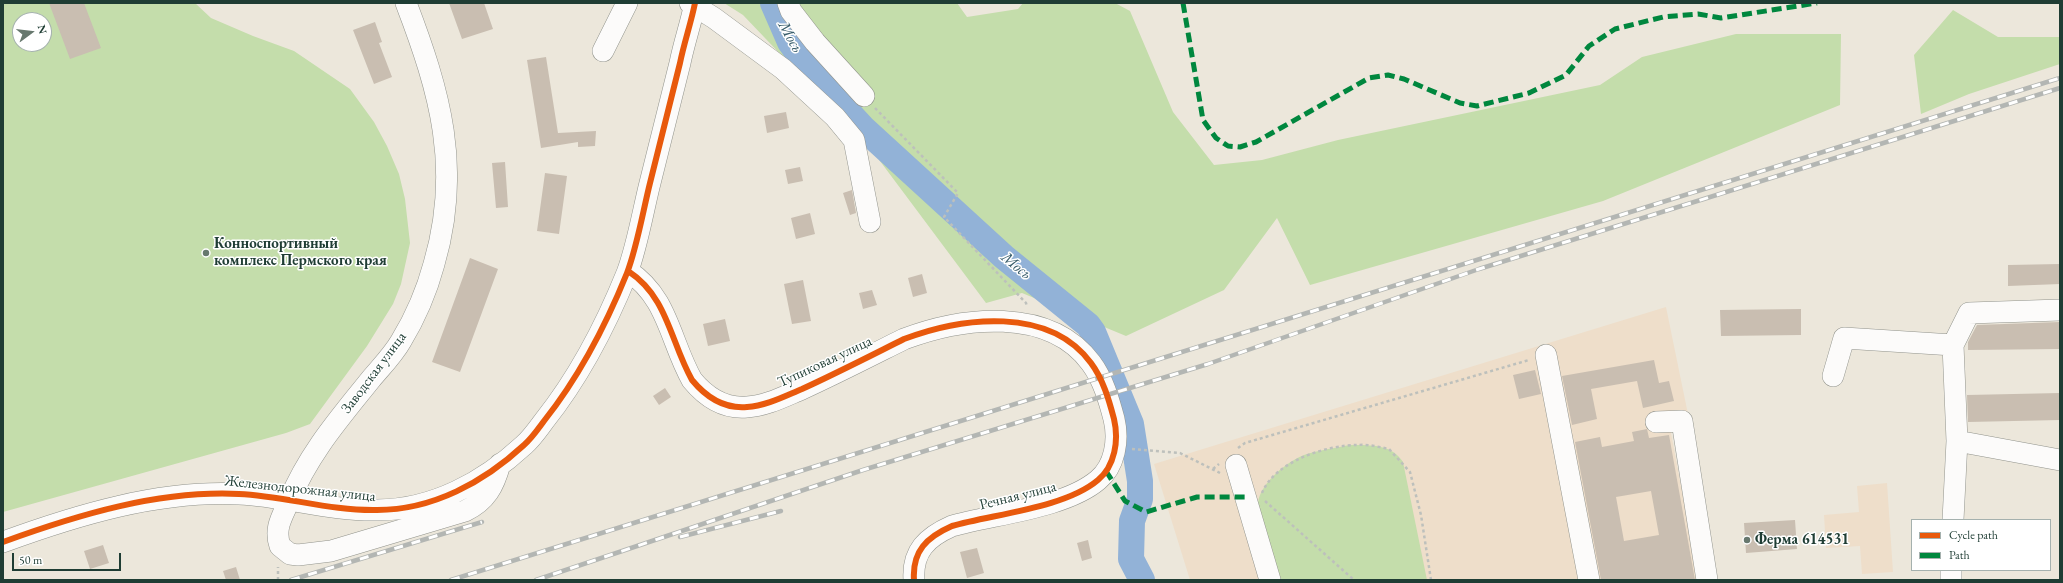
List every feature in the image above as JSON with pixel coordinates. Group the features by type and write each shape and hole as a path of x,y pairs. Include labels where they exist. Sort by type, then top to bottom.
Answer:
{"street":[{"name":"Заводская улица","path":"406,3 433,79 444,127 447,179 445,214 439,247 421,299 401,342 320,443 300,474 277,530 280,546 290,554 317,554 354,545 475,506 490,491 496,481 500,464"},
{"path":"603,51 627,3"},
{"path":"788,3 791,11 815,42 864,96"},
{"name":"Железнодорожная улица","path":"3,542 46,526 84,515 169,498 238,494 359,510 398,509 436,500 454,493 484,477 526,444 552,410 575,377 598,336 628,271 693,4"},
{"path":"693,4 783,68 835,117 854,140 870,222"},
{"name":"Тупиковая улица","path":"628,271 642,280 657,300 692,380 700,389 716,401 734,407 758,406 789,394 904,339 941,326 982,320 1002,321 1041,328 1071,343 1092,364"},
{"path":"1954,519 1957,441 1953,345 1969,313 2060,310"},
{"path":"1833,376 1844,338 1953,345"},
{"path":"1546,355 1589,580"},
{"name":"Речная улица","path":"914,580 914,564 918,552 931,536 942,530 965,522 1056,501 1075,494 1098,480 1111,462 1115,450 1115,425 1104,388 1092,364"},
{"path":"1656,422 1682,420 1707,580"},
{"path":"1957,441 2060,460"},
{"path":"1234,465 1270,580"}],"path":[{"path":"864,96 958,193 944,217 1026,303 1031,326"},
{"path":"1234,465 1245,443 1546,355"},
{"path":"1354,580 1260,498 1265,487 1278,473 1302,456 1326,450 1358,445 1389,449 1410,472 1421,515 1431,580"},
{"path":"1130,449 1180,453 1213,469 1234,465"},
{"path":"1213,469 1234,465"}],"shaded area":[{"path":"1666,307 1690,424 1670,428 1699,580 1190,580 1154,464"},
{"path":"1887,483 1893,572 1862,574 1860,546 1826,548 1824,515 1859,512 1857,486"}],"green space":[{"name":"Конноспортивный комплекс Пермского края","path":"3,3 195,3 211,18 253,36 294,51 350,89 374,122 387,146 399,174 405,199 410,243 401,284 393,304 367,346 310,424 286,433 3,512"},
{"path":"724,3 957,3 967,17 1018,9 1023,3 1115,3 1130,11 1173,112 1214,165 1262,160 1338,140 1600,85 1642,57 1736,34 1841,34 1840,105 1603,201 1310,285 1277,218 1224,290 1126,336 1022,293 986,303 871,149 743,15"},
{"path":"1953,10 1998,37 2060,37 2060,64 1969,94 1921,114 1914,55"},
{"path":"1350,445 1373,446 1387,449 1398,456 1403,462 1427,580 1280,580 1258,503 1264,488 1275,474 1297,458 1315,452"}],"building":[{"path":"49,3 84,3 101,48 70,59"},
{"path":"449,3 484,3 493,29 462,39"},
{"path":"375,22 382,42 379,43 392,77 374,84 353,30"},
{"path":"546,57 558,133 596,131 595,146 578,147 578,142 541,148 527,60"},
{"path":"786,112 789,128 767,133 764,116"},
{"path":"505,162 508,207 496,208 492,163"},
{"path":"800,167 803,181 788,184 785,170"},
{"path":"545,173 567,176 559,234 537,231"},
{"path":"852,190 856,213 850,215 843,193"},
{"path":"810,213 815,234 796,239 791,218"},
{"path":"470,258 498,269 460,372 432,362"},
{"path":"2060,264 2060,284 2008,286 2008,265"},
{"path":"922,274 927,293 913,297 908,278"},
{"path":"803,280 811,321 792,324 784,284"},
{"path":"872,290 877,305 863,309 859,293"},
{"path":"1801,309 1801,335 1721,336 1720,310"},
{"path":"725,319 730,341 708,346 703,324"},
{"path":"2060,322 2060,349 1968,350 1968,342 1977,325"},
{"path":"1654,360 1659,383 1669,381 1674,401 1643,408 1637,381 1591,389 1597,419 1572,425 1562,376"},
{"path":"1535,370 1541,394 1519,399 1513,375"},
{"path":"665,388 671,397 659,405 653,396"},
{"path":"2060,393 2060,420 1968,422 1967,395"},
{"path":"1647,429 1649,438 1669,435 1695,580 1601,580 1575,442 1600,437 1602,447 1634,441 1632,432","holes":["1651,491 1659,535 1624,541 1616,497"]},
{"path":"1795,520 1797,549 1746,553 1744,523"},
{"path":"1088,540 1092,558 1082,561 1077,543"},
{"path":"103,545 109,563 90,569 84,551"},
{"path":"977,548 984,573 967,578 960,552"},
{"path":"236,567 240,580 226,580 223,571"}],"waterway":[{"name":"Мось","path":"773,3 790,42 814,75 863,128 1004,257 1088,325 1093,332 1131,424 1140,481 1140,499 1132,521 1131,559 1142,580"}],"railway":[{"path":"451,580 2060,78"},
{"path":"536,580 863,470 1208,364 1479,269 2060,88"},
{"path":"680,537 781,511"},
{"path":"291,580 482,522"}],"marked path":[{"path":"1183,3 1203,120 1216,138 1228,146 1240,147 1256,142 1369,78 1388,75 1404,79 1460,103 1477,106 1529,93 1566,75 1589,46 1615,29 1663,17 1698,14 1721,18 1817,3"},
{"path":"1106,471 1125,501 1146,512 1197,497 1246,497"}],"cycle path":[{"path":"3,542 31,532 119,506 179,496 209,494 256,495 359,510 398,509 438,499 475,482 492,471 524,445 569,387 601,331 627,273 637,240 695,3"},
{"path":"628,271 652,294 660,307 692,380 709,397 731,406 754,406 782,398 904,339 927,331 952,325 1004,321 1029,325 1052,332 1073,345 1091,363 1105,390 1114,419 1116,435 1116,444 1112,460 1104,474 1084,490 1048,504 952,526 943,530 928,540 923,546 916,561 914,580"}],"place":[{"name":"Конноспортивный комплекс Пермского края","path":"206,253"},
{"name":"Ферма 614531","path":"1747,540"}]}
